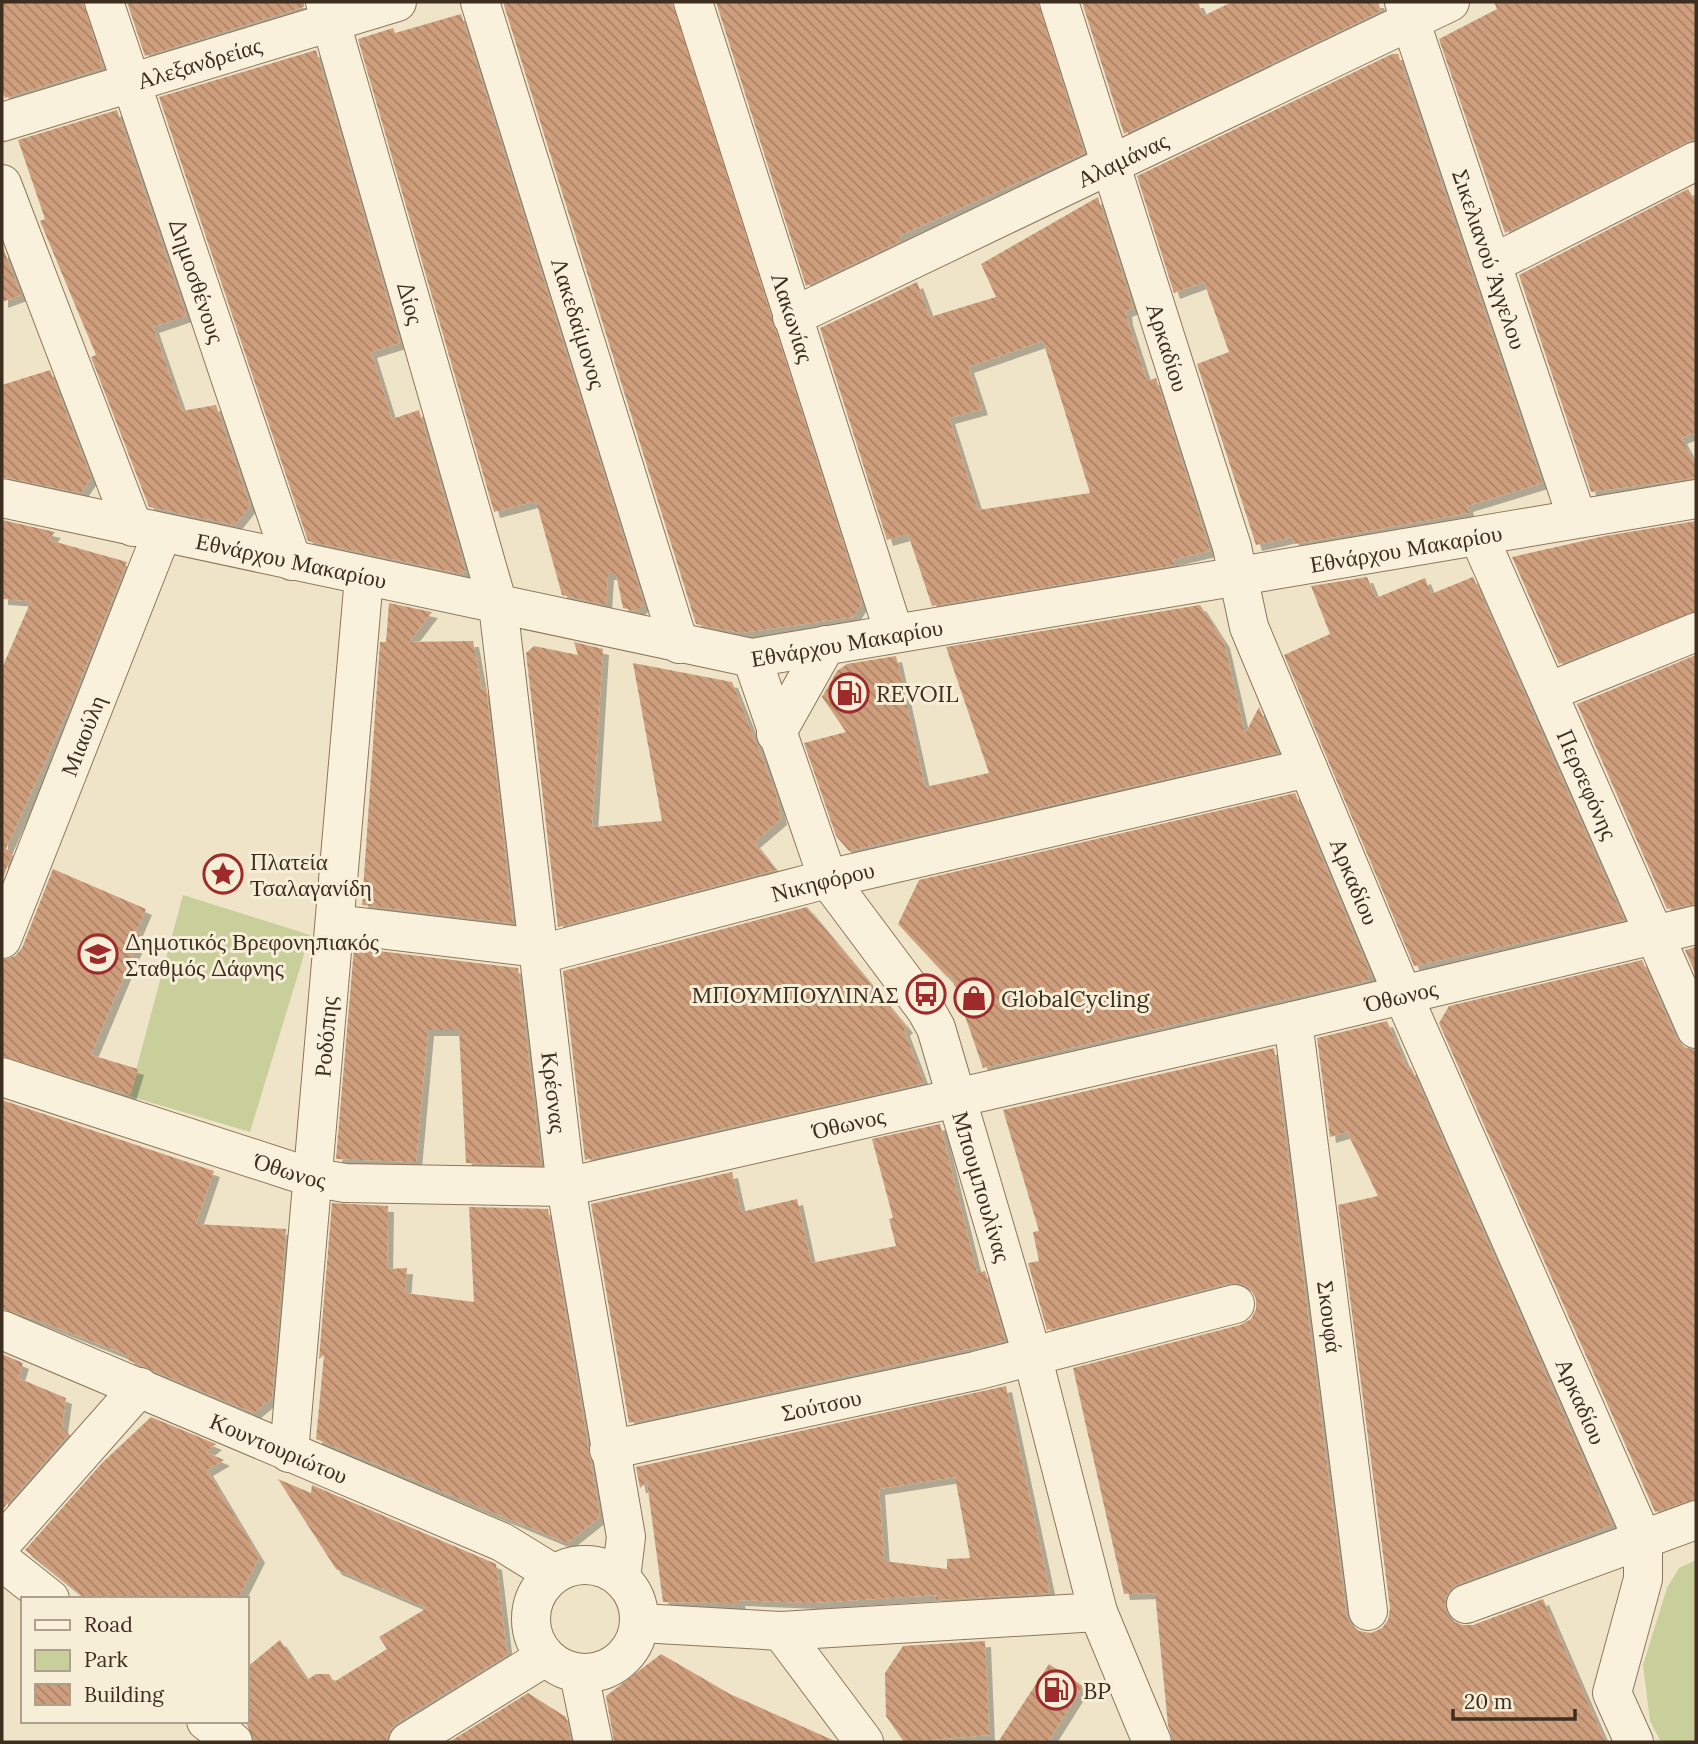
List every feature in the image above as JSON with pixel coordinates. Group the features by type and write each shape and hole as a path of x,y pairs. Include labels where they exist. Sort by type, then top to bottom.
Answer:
{"street":[{"name":"Δημοσθένους","path":"104,2 292,561"},
{"name":"Αλεξανδρείας","path":"2,122 130,81 328,11 397,2"},
{"name":"Λακεδαίμονος","path":"480,2 679,644"},
{"name":"Λακωνίας","path":"693,2 894,633"},
{"name":"Αρκαδίου","path":"1059,2 1232,547 1249,627 1402,993 1643,1539 1643,1578 1612,1693 1634,1742"},
{"name":"Αλαμάνας","path":"792,317 1110,164 1407,11 1450,2"},
{"name":"Δίος","path":"328,11 498,606"},
{"name":"Σικελιανού Άγγελου","path":"1407,11 1577,518"},
{"path":"1492,264 1695,164"},
{"path":"2,184 148,530"},
{"name":"Εθνάρχου Μακαρίου","path":"2,498 498,606 752,658 1696,499"},
{"name":"Μιαούλη","path":"2,939 148,530"},
{"name":"Περσεφόνης","path":"1479,537 1696,1029"},
{"name":"Ροδόπης","path":"289,1453 310,1177 336,924 364,577"},
{"name":"Κρέσνας","path":"498,606 566,1187 626,1537 621,1578"},
{"path":"1548,692 1696,632"},
{"path":"776,734 826,645"},
{"name":"Μπουμπουλίνας","path":"752,658 828,879 926,1010 941,1045 1032,1355 1098,1612 1152,1742"},
{"name":"Νικηφόρου","path":"336,924 556,950 828,879 1308,768"},
{"name":"Όθωνος","path":"2,1077 310,1177 345,1184 566,1187 1293,1021 1696,925"},
{"name":"Σκουφά","path":"1293,1021 1368,1611"},
{"name":"Σούτσου","path":"609,1450 975,1371 1235,1304"},
{"name":"Κουντουριώτου","path":"2,1330 502,1542 554,1574"},
{"path":"2,1544 139,1387"},
{"path":"1466,1604 1696,1520"},
{"path":"2,1561 47,1597"},
{"path":"576,1565 600,1567 621,1578 636,1598 640,1623 634,1644 621,1661 601,1672 579,1674 561,1668 545,1657 534,1636 531,1613 538,1591 554,1574 576,1565"},
{"path":"640,1623 781,1631 1098,1612"},
{"path":"781,1631 864,1742"},
{"path":"408,1742 545,1657"},
{"path":"579,1674 593,1742"},
{"path":"209,1723 233,1742"}],"green space":[{"path":"183,895 310,935 250,1132 129,1096"},
{"path":"1696,1560 1696,1742 1661,1742 1650,1721 1643,1665 1667,1588 1679,1568"}],"building":[{"path":"2,2 83,2 103,68 5,98 2,90"},
{"path":"127,2 304,2 304,7 145,56"},
{"path":"503,2 672,2 862,603 853,617 741,633 696,624"},
{"path":"716,2 1038,2 1084,153 899,236 901,241 806,286"},
{"path":"1082,2 1198,2 1203,16 1232,2 1378,2 1381,11 1124,134"},
{"path":"1494,2 1696,2 1696,138 1505,233 1439,39 1497,9"},
{"path":"461,14 644,604 637,611 623,608 616,574 608,574 606,605 562,595 536,501 494,512 358,39 393,28 395,33"},
{"path":"316,50 400,343 371,352 392,419 419,410 465,570 462,574 308,541 159,97"},
{"path":"1392,54 1398,54 1542,483 1467,506 1469,513 1295,544 1292,537 1256,545 1197,364 1229,352 1204,282 1174,293 1137,176"},
{"path":"117,110 186,316 153,327 182,411 216,405 250,506 235,525 149,507 91,357 96,355 40,221 45,219 18,140"},
{"path":"1688,189 1696,202 1696,432 1681,438 1696,465 1696,478 1591,492 1519,275"},
{"path":"1098,197 1133,308 1126,311 1127,319 1147,381 1156,378 1210,551 1172,560 1175,565 932,606 908,534 887,540 820,328 917,282 930,317 996,297 981,264","holes":["1043,341 1090,493 978,510 949,418 982,409 968,367"]},
{"path":"2,245 21,295 2,302"},
{"path":"50,370 91,478 81,493 2,477 2,385"},
{"path":"2,520 55,532 49,540 127,562 72,701 6,849 13,852 2,880 2,668 31,601 2,599"},
{"path":"1696,521 1696,611 1559,664 1512,557 1605,536"},
{"path":"1367,577 1376,598 1425,578 1431,594 1473,577 1624,920 1414,966 1284,655 1330,634 1311,586"},
{"path":"389,603 432,612 409,642 473,641 482,690 486,687 513,923 362,905 380,642 386,642"},
{"path":"1200,605 1224,642 1245,734 1259,707 1278,753 849,851 836,836 804,743 846,732 822,697 837,671 847,664 896,656 925,787 989,773 946,647"},
{"path":"574,642 603,649 592,827 662,821 633,663 732,682 775,791 781,819 754,842 776,870 558,927 526,653 534,646 578,655"},
{"path":"1696,655 1696,904 1667,909 1577,704"},
{"path":"1295,793 1371,976 1367,976 1369,980 983,1068 964,1013 977,1009 954,985 950,974 947,977 898,924 919,880"},
{"name":"Δημοτικός Βρεφονηπιακός Σταθμός Δάφνης","path":"53,869 146,909 136,932 142,933 91,1055 138,1069 130,1095 2,1056 2,960 15,956 22,948"},
{"path":"807,907 907,1027 904,1030 924,1083 585,1160 563,971"},
{"path":"1696,947 1696,975 1685,950"},
{"path":"354,948 518,968 541,1165 466,1163 459,1030 428,1030 416,1162 336,1159"},
{"path":"1642,960 1676,1038 1684,1047 1696,1050 1696,1499 1655,1512 1439,1023 1449,1006"},
{"path":"1387,1021 1408,1071 1411,1067 1612,1525 1458,1584 1450,1589 1445,1600 1445,1611 1453,1621 1462,1625 1473,1625 1543,1599 1605,1742 1173,1742 1168,1725 1155,1593 1124,1594 1073,1368 1240,1325 1251,1319 1256,1309 1256,1299 1250,1288 1240,1283 1230,1283 1047,1330 1028,1263 1039,1261 1033,1232 1039,1231 1003,1110 1274,1048 1346,1614 1350,1624 1359,1631 1371,1633 1382,1628 1388,1620 1390,1608 1338,1205 1378,1196 1347,1132 1330,1137 1317,1038"},
{"path":"2,1100 214,1171 196,1224 286,1229 272,1398 254,1413 128,1360 129,1356 38,1320 2,1309"},
{"path":"940,1124 977,1273 985,1271 1005,1341 629,1423 591,1204 732,1172 741,1212 797,1199 811,1263 896,1246 889,1219 893,1218 872,1139"},
{"path":"332,1203 388,1206 387,1269 407,1268 405,1293 474,1302 469,1207 548,1209 600,1517 567,1543 316,1439 324,1355 319,1359"},
{"path":"2,1354 23,1363 18,1378 66,1398 62,1427 69,1434 2,1510"},
{"path":"1006,1386 1050,1593 934,1600 937,1595 812,1603 739,1600 740,1603 663,1602 647,1482 640,1488 636,1467","holes":["955,1477 970,1558 947,1559 947,1569 884,1561 879,1489"]},
{"path":"151,1417 216,1444 206,1452 224,1460 207,1470 259,1557 239,1597 84,1597 25,1550 102,1463"},
{"path":"278,1479 311,1493 312,1485 496,1564 507,1655 396,1723 389,1731 386,1742 254,1742 247,1725 248,1666 280,1640 307,1680 316,1674 329,1674 334,1682 387,1649 379,1637 427,1608 336,1569"},
{"path":"985,1641 989,1735 904,1742 886,1716 885,1673 903,1646"},
{"path":"661,1654 730,1694 837,1742 614,1742 606,1696"},
{"path":"1049,1664 1083,1686 1048,1742 998,1742"},
{"path":"528,1693 566,1717 571,1742 449,1742"}],"place":[{"name":"REVOIL","path":"849,693"},
{"name":"Πλατεία Τσαλαγανίδη","path":"223,874"},
{"name":"Δημοτικός Βρεφονηπιακός Σταθμός Δάφνης","path":"98,954"},
{"name":"ΜΠΟΥΜΠΟΥΛΙΝΑΣ","path":"926,994"},
{"name":"GlobalCycling","path":"974,998"},
{"name":"BP","path":"1056,1690"}]}
